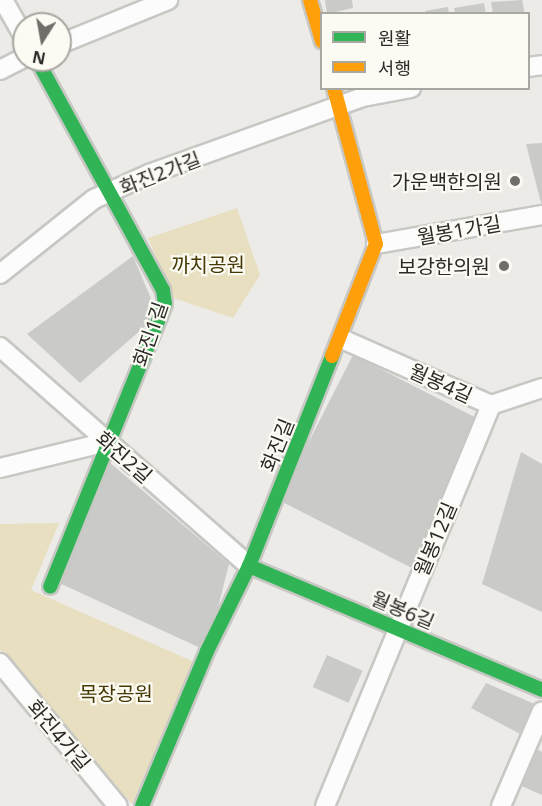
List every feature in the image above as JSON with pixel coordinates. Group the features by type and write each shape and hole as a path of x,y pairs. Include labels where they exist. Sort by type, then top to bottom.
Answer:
{"street":[{"path":"3,0 12,16"},
{"path":"72,39 168,0"},
{"path":"310,0 320,37"},
{"name":"화진1길","path":"44,72 112,191 164,290 165,304 50,587"},
{"path":"335,90 376,244"},
{"name":"화진2가길","path":"0,274 93,199 363,97 400,90"},
{"name":"월봉1가길","path":"376,244 542,215"},
{"name":"화진길","path":"142,806 207,651 249,566 342,339 376,244"},
{"name":"월봉4길","path":"342,339 491,405 542,388"},
{"name":"화진2길","path":"0,347 249,566"},
{"name":"월봉12길","path":"325,806 491,405"},
{"path":"0,468 107,442"},
{"name":"월봉6길","path":"249,566 542,690"},
{"name":"화진4가길","path":"0,663 118,806"},
{"path":"501,806 542,711"}],"green space":[{"name":"까치공원","path":"237,208 260,275 233,318 173,298 148,238"},
{"name":"목장공원","path":"59,523 31,590 194,662 132,804 0,650 0,524"}],"building":[{"path":"325,0 352,0 353,8 327,12"},
{"path":"522,0 525,12 493,12 491,2"},
{"path":"484,3 486,12 455,12 454,8"},
{"path":"448,7 449,12 425,12"},
{"path":"542,143 542,203 541,203 526,144"},
{"path":"133,256 158,315 80,383 27,334"},
{"path":"353,355 490,425 416,570 279,500"},
{"path":"521,452 542,464 542,612 482,584"},
{"path":"102,456 229,564 207,651 57,582"},
{"path":"327,655 363,671 348,703 313,687"},
{"path":"486,683 539,706 528,738 471,708"},
{"path":"534,748 542,752 542,795 517,784"}],"traffic: fast":[{"path":"44,72 163,290 165,304 50,587"},
{"path":"142,806 207,651 249,566 332,356"},
{"path":"249,566 542,690"}],"traffic: slow":[{"path":"310,0 320,34"},
{"path":"332,356 376,244 335,90"}],"place":[{"name":"가운백한의원","path":"515,181"},
{"name":"보강한의원","path":"504,266"}]}
